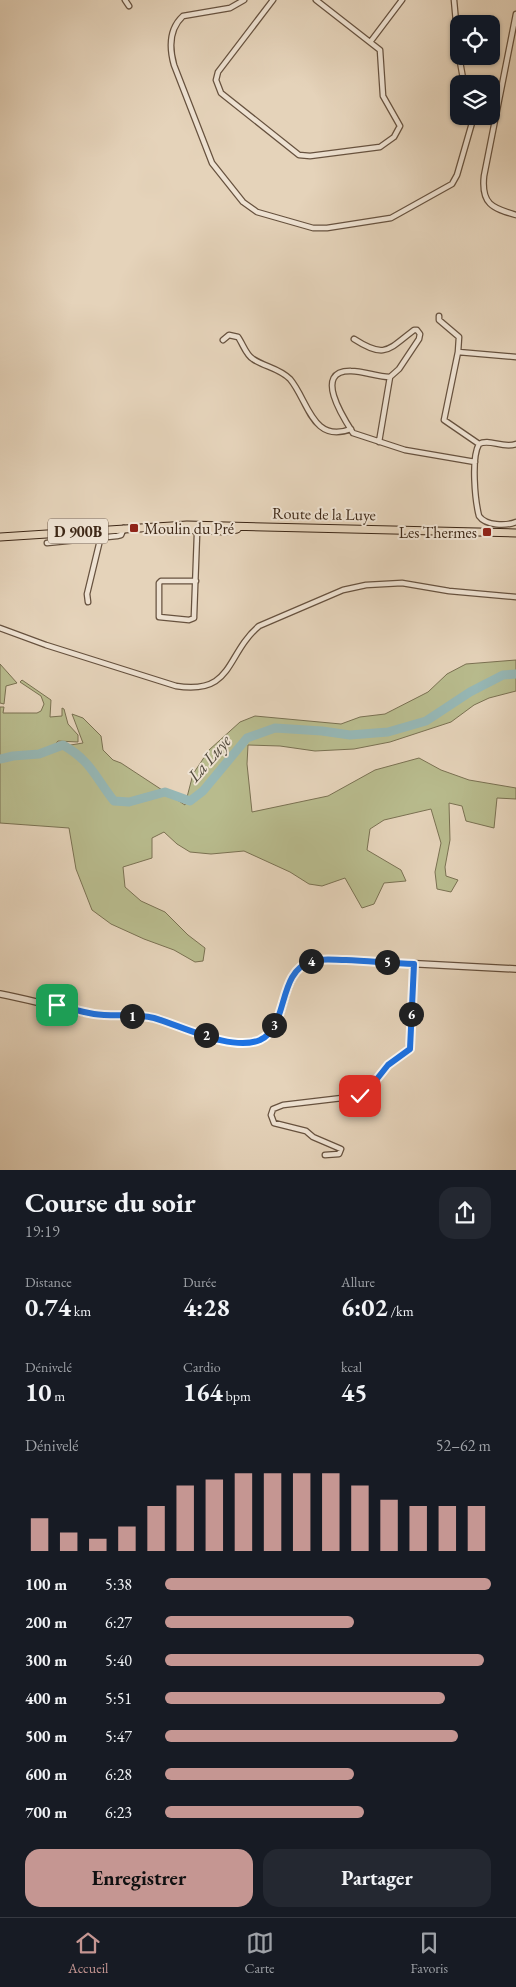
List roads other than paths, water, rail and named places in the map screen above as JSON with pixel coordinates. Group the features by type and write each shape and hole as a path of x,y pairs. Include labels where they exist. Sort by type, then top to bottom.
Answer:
{"main road":[{"name":"Route de la Luye","path":"0,537 156,527 252,527 516,533"}],"street":[{"path":"125,0 129,6"},
{"path":"244,0 230,8 183,16 172,31 171,49 174,64 212,163 243,202 253,210 320,229 391,218 452,184 457,175 471,125"},
{"path":"273,0 218,72 216,80 224,97 295,153 307,156 380,148 396,135 400,125 383,96 379,48 316,0"},
{"path":"371,42 402,0"},
{"path":"454,0 455,15"},
{"path":"516,14 484,176 483,191 488,202 494,208 516,215"},
{"path":"439,316 439,320 459,337 458,352 444,420 479,444"},
{"path":"354,339 377,352 387,351 395,347 414,330 417,330 420,334 419,340 399,368 390,377 380,442"},
{"path":"223,340 229,335 238,337 250,357 276,369 288,378 307,410 325,430 343,432 351,429"},
{"path":"458,352 516,357"},
{"path":"390,377 348,371 337,375 332,388 333,397 353,433 405,450 474,462"},
{"path":"479,444 484,442 505,446 516,444"},
{"path":"479,444 474,462 478,512 481,520 504,525 516,522"},
{"path":"47,543 121,535 124,528"},
{"path":"196,580 161,581 159,583 159,617 189,620 194,618 196,580 198,528"},
{"path":"88,602 87,594 101,536"},
{"path":"0,628 46,645 176,686 194,689 211,684 224,674 250,634 259,626 343,590 366,585 402,583 449,591 516,597"},
{"path":"0,994 94,1014 153,1018 210,1037 242,1043 256,1041 268,1035 276,1021 292,978 302,966 310,961 326,959 516,969"},
{"path":"325,1155 339,1154 340,1149 313,1137 306,1131 277,1125 271,1119 273,1109 283,1105 365,1094 388,1065 408,1052 411,1040 414,964"}],"waterway":[{"name":"La Luye","path":"0,759 39,754 63,745 86,763 114,801 129,802 165,792 190,801 203,791 247,738 275,728 350,735 388,732 426,721 470,692 503,675 516,674"}],"place":[{"name":"Moulin du Pré","path":"134,528"},
{"name":"Les Thermes","path":"487,532"}]}
